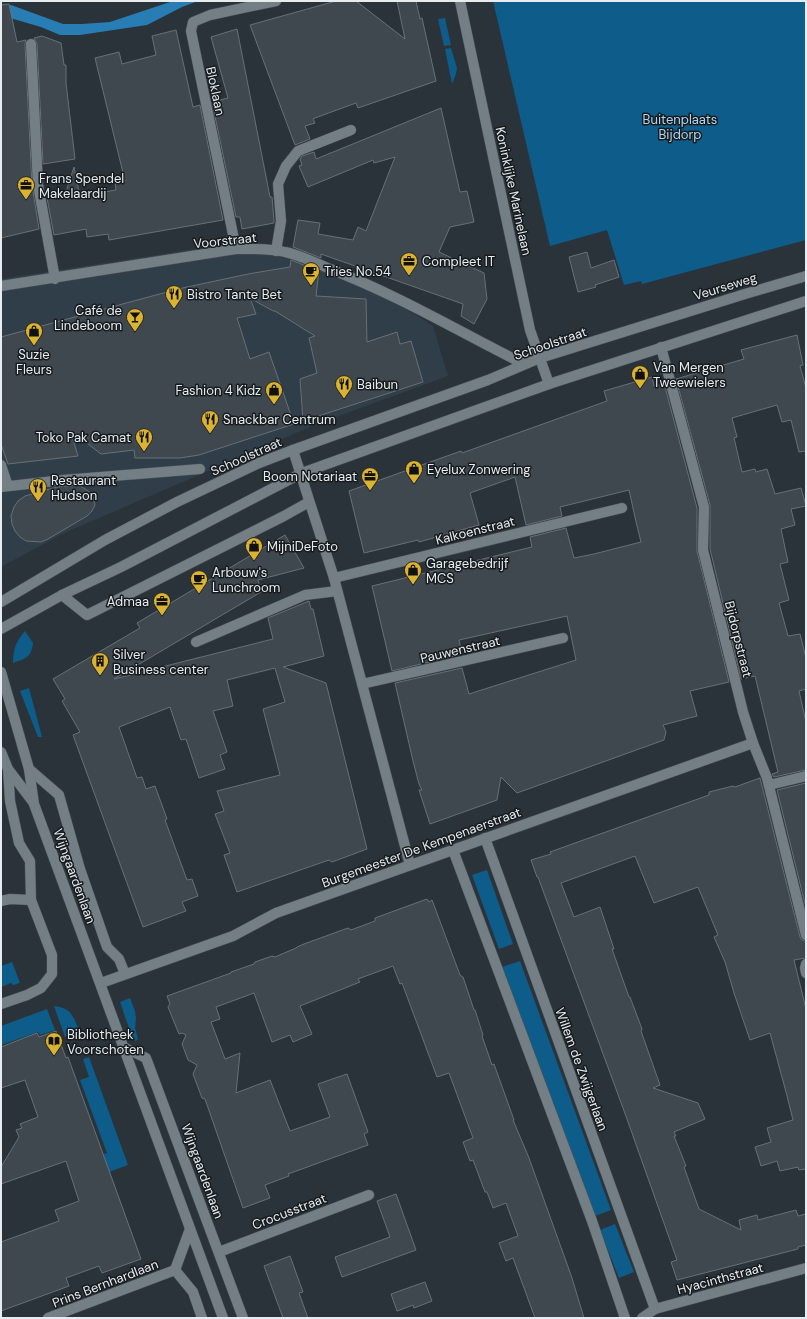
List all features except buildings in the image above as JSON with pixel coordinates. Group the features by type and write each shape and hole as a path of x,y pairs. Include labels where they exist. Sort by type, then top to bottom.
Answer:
{"street":[{"name":"Bloklaan","path":"236,249 190,31 193,22 210,15 276,1"},
{"name":"Koninklijke Marinelaan","path":"460,1 530,330 549,384"},
{"path":"31,44 38,185 55,279"},
{"path":"276,251 281,221 278,184 286,166 298,151 351,130"},
{"name":"Voorstraat","path":"1,286 55,279 236,249 262,249 286,252 344,274 401,299 477,341 524,364"},
{"name":"Veurseweg","path":"653,323 806,276"},
{"path":"1,629 62,595 121,567 302,473 549,384 806,301"},
{"name":"Schoolstraat","path":"1,602 105,540 177,502 259,463 478,384 540,358 653,323"},
{"name":"Bijdorpstraat","path":"661,347 704,507 703,550 743,712 769,784 806,935"},
{"path":"293,450 302,473 309,502 338,591 410,865"},
{"path":"1,465 4,487"},
{"name":"Schoolstraat","path":"4,487 85,478 200,469"},
{"path":"62,595 87,615 309,502"},
{"name":"Kalkoenstraat","path":"334,578 622,508"},
{"path":"196,642 305,595 338,591"},
{"name":"Pauwenstraat","path":"362,684 563,638"},
{"name":"Wijngaardenlaan","path":"1,672 29,769 34,804 101,983 222,1318"},
{"name":"Burgemeester De Kempenaerstraat","path":"101,983 233,936 276,913 753,743"},
{"name":"Wijngaardenlaan","path":"1,752 8,769 34,804"},
{"name":"Wijngaardenlaan","path":"1,1004 27,995 41,988 52,974 52,955 31,900 30,861 19,844 10,801 8,769"},
{"name":"Wijngaardenlaan","path":"29,769 59,795 80,869 107,947 119,959 124,974"},
{"path":"769,784 806,776"},
{"name":"Willem de Zwijgerlaan","path":"485,838 655,1309"},
{"path":"453,850 592,1221 625,1318"},
{"path":"1,901 10,899 31,900"},
{"path":"806,964 806,973"},
{"name":"Wijngaardenlaan","path":"123,1047 146,1058 243,1318"},
{"name":"Crocusstraat","path":"219,1252 368,1195"},
{"name":"Prins Bernhardlaan","path":"48,1318 175,1270 190,1229"},
{"name":"Hyacinthstraat","path":"642,1318 655,1309 806,1268"},
{"path":"175,1270 193,1292 202,1318"}],"shaded area":[{"path":"173,1 198,1 182,7 147,25 80,35 60,35 41,27 10,18 1,7 11,5 63,24 82,24 110,22"},
{"path":"221,245 289,257 391,299 433,326 448,376 317,424 62,534 1,567 1,279"}],"green space":[{"name":"Buitenplaats Bijdorp","path":"493,1 806,1 806,240 642,284 641,281 624,285 607,230 550,246"},
{"path":"445,18 451,45 444,46 438,19"},
{"path":"451,48 457,68 452,84 445,49"},
{"path":"25,631 33,643 31,652 27,657 13,663 19,638"},
{"path":"29,688 42,737 38,737 20,691"},
{"path":"487,870 513,944 499,949 472,875"},
{"path":"520,961 611,1210 595,1216 502,967"},
{"path":"12,962 20,983 13,985 11,983 1,987 1,966"},
{"path":"130,998 136,1018 135,1028 138,1039 136,1041 133,1040 120,1002"},
{"path":"54,1006 69,1011 76,1022 79,1032 65,1037"},
{"path":"47,1009 55,1030 40,1035 38,1032 1,1045 1,1026"},
{"path":"89,1057 128,1165 87,1180 81,1163 107,1153 80,1080 89,1077 83,1059"},
{"path":"615,1224 634,1272 619,1278 600,1230"}],"place":[{"name":"Frans Spendel Makelaardij","path":"26,200"},
{"name":"Compleet IT","path":"409,276"},
{"name":"Tries No.54","path":"311,286"},
{"name":"Bistro Tante Bet","path":"174,309"},
{"name":"Café de Lindeboom","path":"135,332"},
{"name":"Suzie Fleurs","path":"34,346"},
{"name":"Van Mergen Tweewielers","path":"640,389"},
{"name":"Baibun","path":"344,399"},
{"name":"Fashion 4 Kidz","path":"274,405"},
{"name":"Snackbar Centrum","path":"210,434"},
{"name":"Toko Pak Camat","path":"144,452"},
{"name":"Eyelux Zonwering","path":"414,484"},
{"name":"Boom Notariaat","path":"370,491"},
{"name":"Restaurant Hudson","path":"38,502"},
{"name":"MijniDeFoto","path":"254,561"},
{"name":"Garagebedrijf MCS","path":"413,585"},
{"name":"Arbouw's Lunchroom","path":"199,594"},
{"name":"Admaa","path":"162,616"},
{"name":"Silver Business center","path":"100,676"},
{"name":"Bibliotheek Voorschoten","path":"54,1056"}]}
